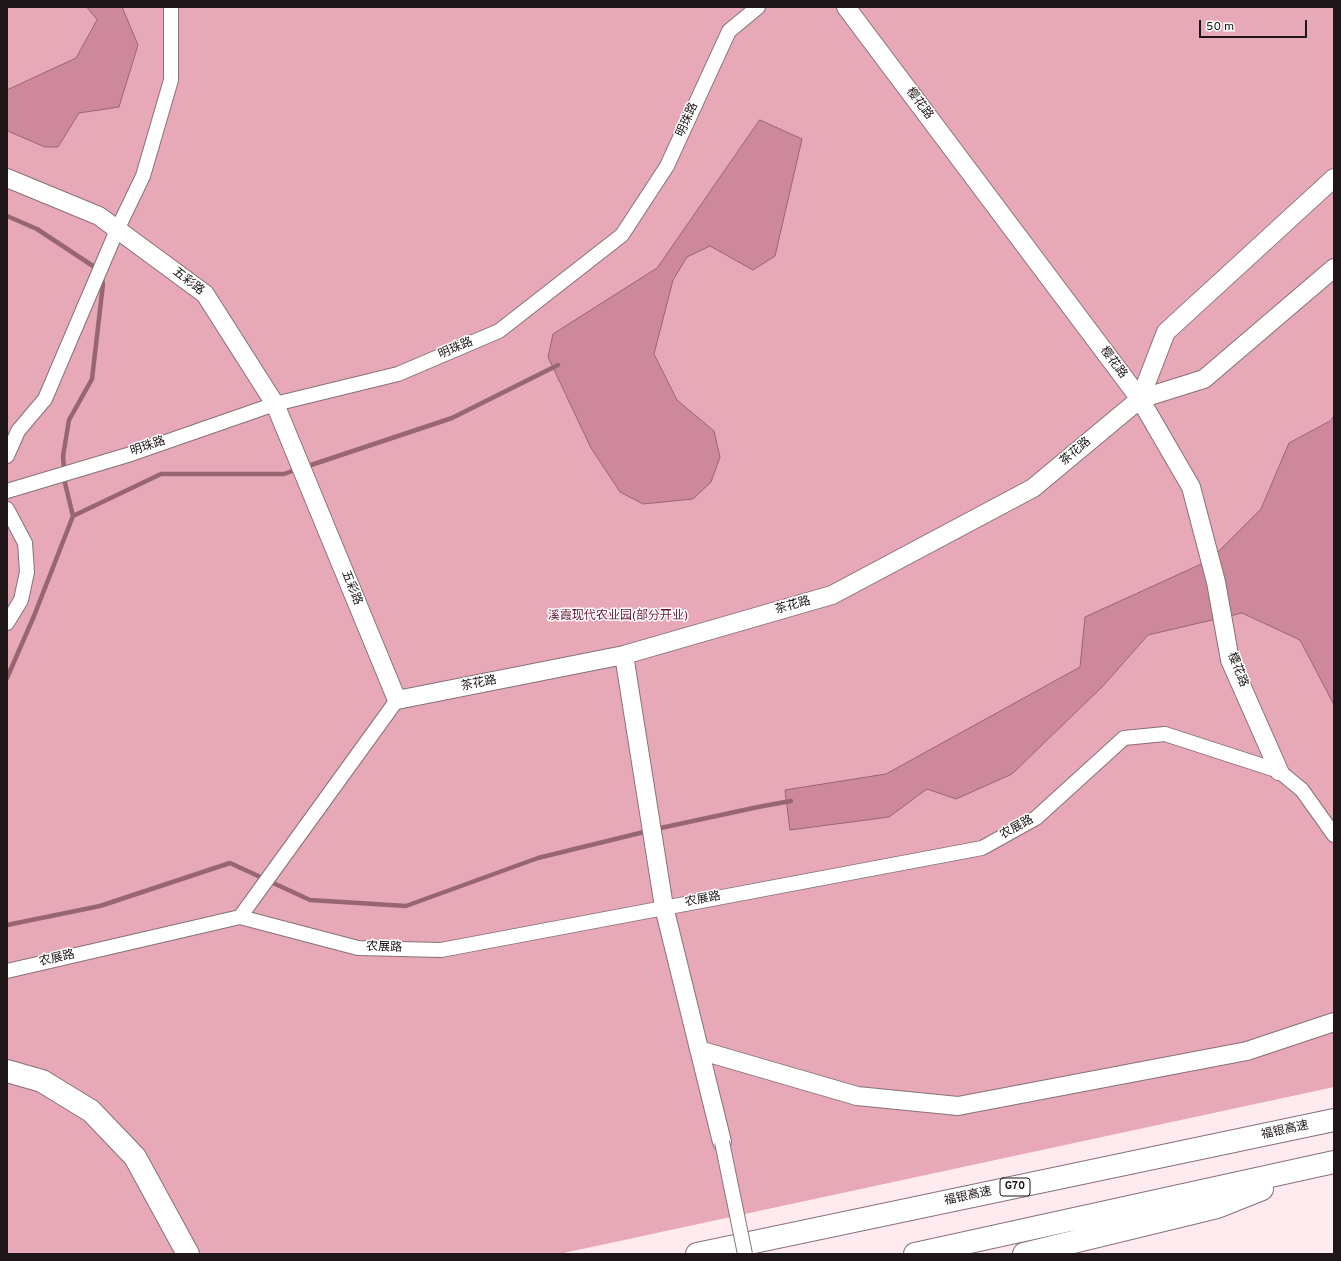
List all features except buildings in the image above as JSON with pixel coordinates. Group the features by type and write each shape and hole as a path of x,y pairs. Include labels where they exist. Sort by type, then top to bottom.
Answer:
{"highway":[{"path":"7,1070 42,1081 91,1111 135,1157 188,1254"},
{"path":"7,1086 36,1095 82,1123 123,1166 170,1254"},
{"name":"福银高速","path":"698,1253 1334,1120"},
{"path":"915,1254 1332,1163"},
{"path":"1024,1254 1216,1206 1332,1163"}],"street":[{"path":"7,456 18,431 45,399 117,230 143,176 171,80 171,7"},
{"name":"明珠路","path":"7,491 131,454 275,404 398,374 499,331 622,235 667,166 729,31 758,7"},
{"name":"樱花路","path":"846,7 1140,399 1191,487 1216,582 1230,660 1279,770"},
{"name":"五彩路","path":"7,178 99,216 205,294 275,404 397,700"},
{"path":"1140,399 1166,332 1334,178"},
{"path":"1140,399 1204,379 1334,268"},
{"name":"茶花路","path":"397,700 624,655 832,595 1033,488 1140,399"},
{"path":"7,509 25,543 27,572 21,600 7,623"},
{"path":"624,655 664,907 722,1142 745,1254"},
{"path":"240,917 397,700"},
{"name":"农展路","path":"7,971 240,917 358,948 441,950 982,848 1036,818 1124,738 1165,734 1279,770 1302,790 1334,835"},
{"path":"699,1050 857,1096 958,1106 1247,1051 1334,1022"}],"green space":[{"name":"溪霞现代农业园(部分开业)","path":"7,7 1334,7 1334,1087 559,1254 7,1254"}],"shaded area":[{"path":"87,7 122,7 138,45 119,107 79,113 58,147 45,147 10,132 7,130 7,90 76,58 97,20"},
{"path":"760,120 802,139 775,256 753,270 710,246 687,257 673,280 654,354 677,400 714,431 720,457 711,482 693,499 643,504 620,492 591,448 548,357 553,334 657,268"},
{"path":"1334,416 1334,705 1300,640 1242,613 1148,635 1103,686 1012,774 956,799 927,789 889,817 790,830 785,790 886,774 1080,667 1085,617 1210,560 1261,509 1289,443 1330,421"}],"waterway":[{"path":"7,216 37,229 99,270"},
{"path":"7,678 34,616 73,516 65,483 63,456 69,420 92,379 103,284 101,276"},
{"path":"305,467 452,418 558,365"},
{"path":"73,516 161,474 284,474 298,469"},
{"path":"656,829 791,801"},
{"path":"7,925 100,906 230,863 310,900 406,906 538,858 648,831"}]}
